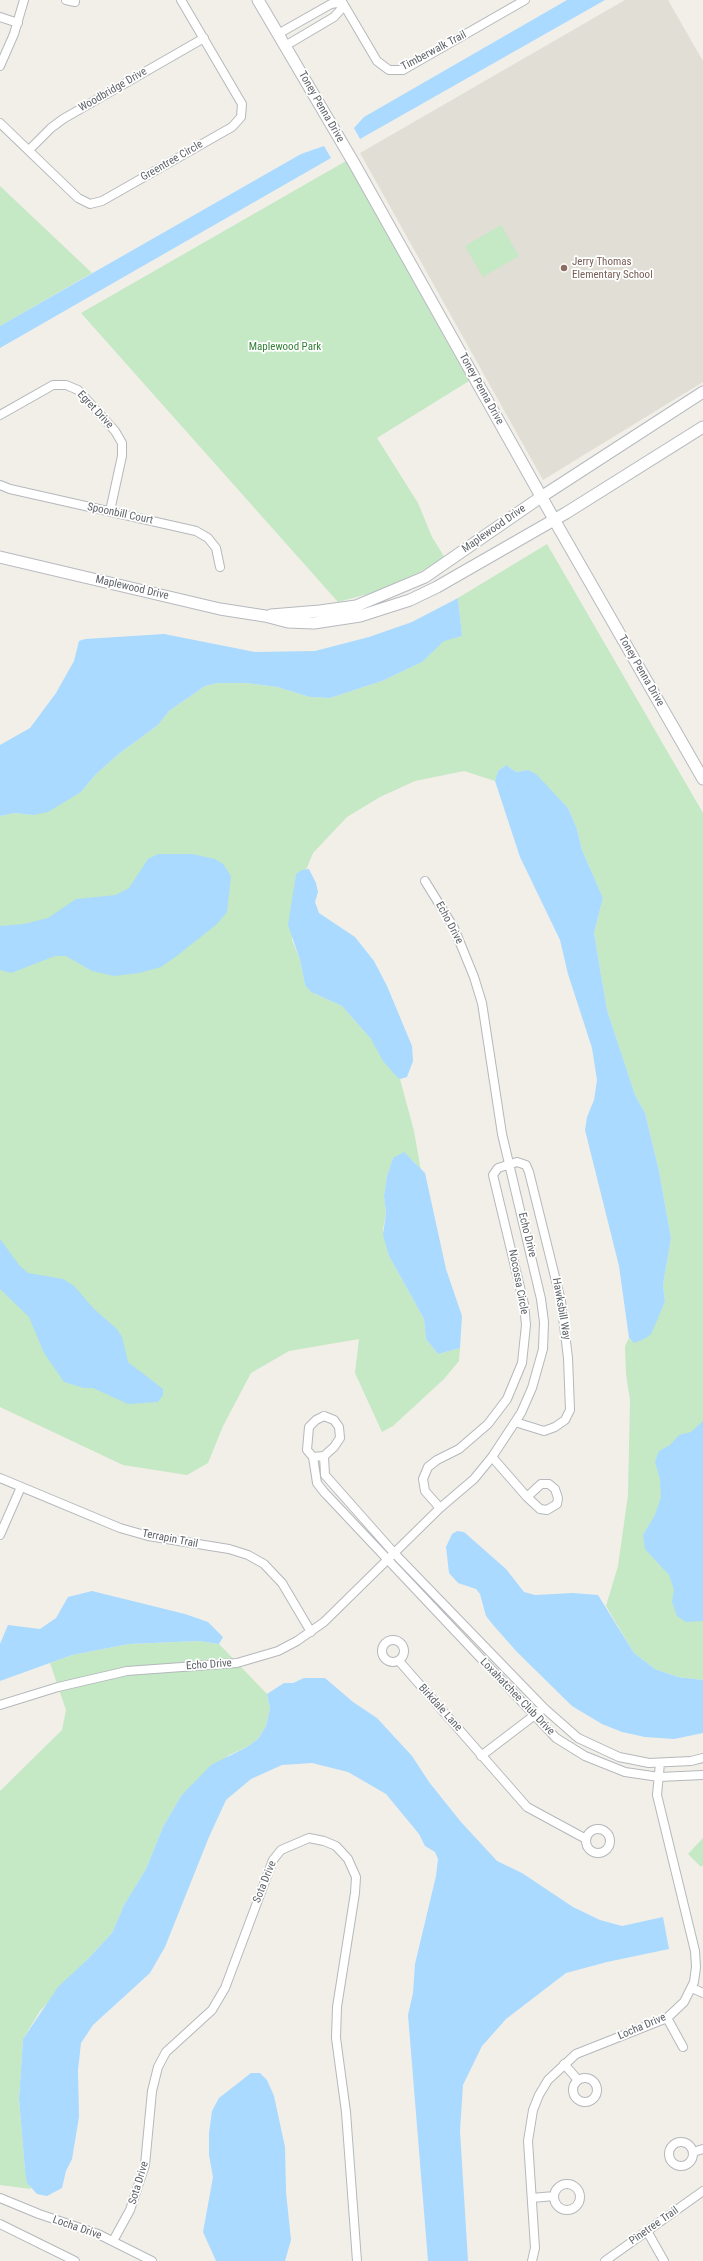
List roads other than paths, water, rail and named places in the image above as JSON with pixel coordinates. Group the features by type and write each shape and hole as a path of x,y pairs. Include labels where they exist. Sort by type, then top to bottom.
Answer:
{"street":[{"path":"0,66 18,23 24,0"},
{"path":"66,0 75,2"},
{"name":"Greentree Circle","path":"0,123 78,198 84,202 96,204 232,126 241,117 242,104 181,0"},
{"name":"Toney Penna Drive","path":"258,0 554,521 703,779"},
{"name":"Timberwalk Trail","path":"343,3 376,61 389,70 403,70 525,0"},
{"path":"278,34 331,4 343,3"},
{"path":"285,46 334,17 343,3"},
{"path":"0,17 18,23"},
{"name":"Woodbridge Drive","path":"29,150 51,128 63,119 204,38"},
{"name":"Egret Drive","path":"0,415 53,385 66,385 78,390 115,431 122,443 122,456 110,511"},
{"name":"Maplewood Drive","path":"265,616 356,606 393,592 425,577 541,496 703,392"},
{"name":"Maplewood Drive","path":"0,558 220,609 265,616 288,622 314,622 360,616 388,607 437,587 554,521 703,427"},
{"name":"Spoonbill Court","path":"0,485 10,489 190,529 202,534 216,548 220,567"},
{"name":"Echo Drive","path":"0,1705 58,1687 127,1670 230,1663 258,1658 278,1651 311,1632 396,1554 440,1508 474,1479 492,1457 515,1422 532,1388 539,1369 543,1349 544,1322 538,1281 509,1164 496,1099 487,1030 474,977 454,928 425,881"},
{"name":"Hawksbill Way","path":"509,1164 521,1162 526,1165 530,1172 554,1271 566,1338 570,1410 565,1420 555,1427 544,1431 515,1422"},
{"name":"Nocossa Circle","path":"440,1508 425,1491 423,1478 428,1467 437,1460 459,1448 488,1424 507,1399 522,1363 526,1332 524,1304 493,1175 498,1168 509,1164"},
{"path":"313,1457 324,1456 334,1447 340,1438 339,1427 329,1416 324,1416 316,1420 309,1427 307,1450 313,1457 317,1482 324,1492 388,1561"},
{"path":"324,1456 325,1475 396,1554"},
{"path":"492,1457 527,1497"},
{"name":"Terrapin Trail","path":"0,1478 120,1528 148,1536 229,1549 248,1555 264,1564 282,1583 311,1632"},
{"path":"0,1535 21,1487"},
{"name":"Loxahatchee Club Drive","path":"396,1554 544,1708 578,1738 619,1758 660,1763 703,1758"},
{"name":"Loxahatchee Club Drive","path":"388,1561 556,1738 585,1756 624,1772 658,1777 703,1774"},
{"name":"Birkdale Lane","path":"399,1661 527,1807 586,1839"},
{"path":"481,1756 544,1708"},
{"name":"Locha Drive","path":"532,2261 535,2248 528,2141 533,2110 548,2080 564,2064 587,2048 667,2018 684,2002 692,1988 696,1959 657,1795 660,1763"},
{"name":"Sota Drive","path":"113,2241 130,2210 146,2165 152,2091 158,2067 166,2052 212,2010 225,1988 273,1860 281,1850 309,1838 336,1846 348,1859 356,1877 355,1893 337,2007 336,2038 346,2112 357,2261"},
{"path":"692,1988 703,1993"},
{"path":"667,2018 683,2047"},
{"path":"564,2064 578,2080"},
{"path":"693,2152 703,2149"},
{"name":"Pinetree Trail","path":"605,2261 703,2191"},
{"path":"532,2198 554,2196"},
{"name":"Locha Drive","path":"0,2198 113,2241 152,2261"},
{"path":"0,2224 76,2261"},
{"path":"647,2231 664,2261"}],"water":[{"path":"567,0 605,0 360,139 354,128 364,117"},
{"path":"324,146 331,158 0,348 0,326 301,154"},
{"path":"458,598 462,636 444,641 422,662 382,681 330,698 310,697 277,687 246,683 218,683 205,686 169,711 158,725 120,753 96,774 81,792 48,812 33,815 15,813 0,816 0,745 30,728 56,693 74,661 79,641 85,639 164,634 255,652 315,651 369,637 412,622"},
{"path":"506,765 516,772 528,770 536,774 568,808 577,829 582,850 603,898 594,933 607,1010 635,1095 645,1113 659,1171 671,1238 663,1285 665,1302 651,1334 634,1343 629,1338 619,1266 585,1130 587,1117 594,1100 597,1080 592,1048 568,974 560,940 520,857 495,781 498,771"},
{"path":"158,854 192,854 215,859 223,864 231,876 227,912 217,924 178,955 161,967 139,973 114,976 92,971 66,956 55,956 11,973 0,970 0,926 24,924 48,918 76,899 116,895 129,888 148,859"},
{"path":"309,869 316,883 318,892 315,902 319,913 355,937 374,961 387,986 412,1046 413,1061 407,1077 400,1079 397,1077 383,1061 371,1039 342,1006 311,992 305,985 300,960 288,925 296,874 302,870"},
{"path":"404,1152 425,1173 446,1269 462,1316 460,1348 438,1354 426,1339 424,1319 389,1256 383,1235 386,1213 384,1196 387,1176 393,1158"},
{"path":"0,1239 19,1265 28,1273 63,1279 74,1286 94,1309 117,1329 122,1337 128,1362 163,1389 163,1395 158,1402 128,1404 93,1388 84,1388 64,1382 44,1353 29,1317 0,1289"},
{"path":"703,1421 703,1621 686,1622 677,1616 672,1602 674,1590 669,1575 645,1549 643,1535 655,1515 661,1497 660,1479 655,1462 659,1451 670,1445 679,1435 691,1432"},
{"path":"457,1531 464,1532 506,1569 524,1592 535,1595 573,1593 598,1595 634,1653 655,1669 678,1677 703,1680 703,1733 674,1739 645,1737 622,1732 602,1724 572,1706 517,1652 494,1626 486,1616 480,1594 476,1589 458,1583 449,1573 446,1547 452,1534"},
{"path":"92,1591 185,1614 208,1622 223,1637 219,1644 198,1641 129,1644 72,1655 0,1681 0,1644 8,1625 40,1629 56,1618 68,1597"},
{"path":"304,1678 325,1678 353,1702 377,1718 412,1756 429,1782 461,1822 497,1861 522,1873 573,1907 600,1920 622,1926 663,1917 669,1949 607,1962 566,1973 506,2019 482,2046 463,2085 460,2131 468,2261 428,2261 408,2015 413,1993 415,1964 436,1876 438,1859 435,1852 425,1846 419,1834 386,1794 348,1772 312,1763 282,1765 251,1779 226,1800 209,1837 165,1947 150,1973 93,2025 81,2043 78,2070 79,2117 72,2159 66,2171 62,2188 47,2196 37,2194 27,2183 19,2099 23,2039 58,1987 88,1959 112,1933 124,1905 146,1869 163,1827 181,1796 211,1765 247,1747 258,1739 266,1726 270,1709 267,1694 284,1683 293,1683"},
{"path":"251,2073 260,2073 267,2080 274,2096 285,2147 286,2192 291,2240 285,2261 216,2261 203,2232 213,2177 209,2155 209,2133 212,2111 219,2098"}],"place":[{"name":"Jerry Thomas Elementary School","path":"564,268"}],"park label":[{"name":"Maplewood Park","path":"285,347"}]}
